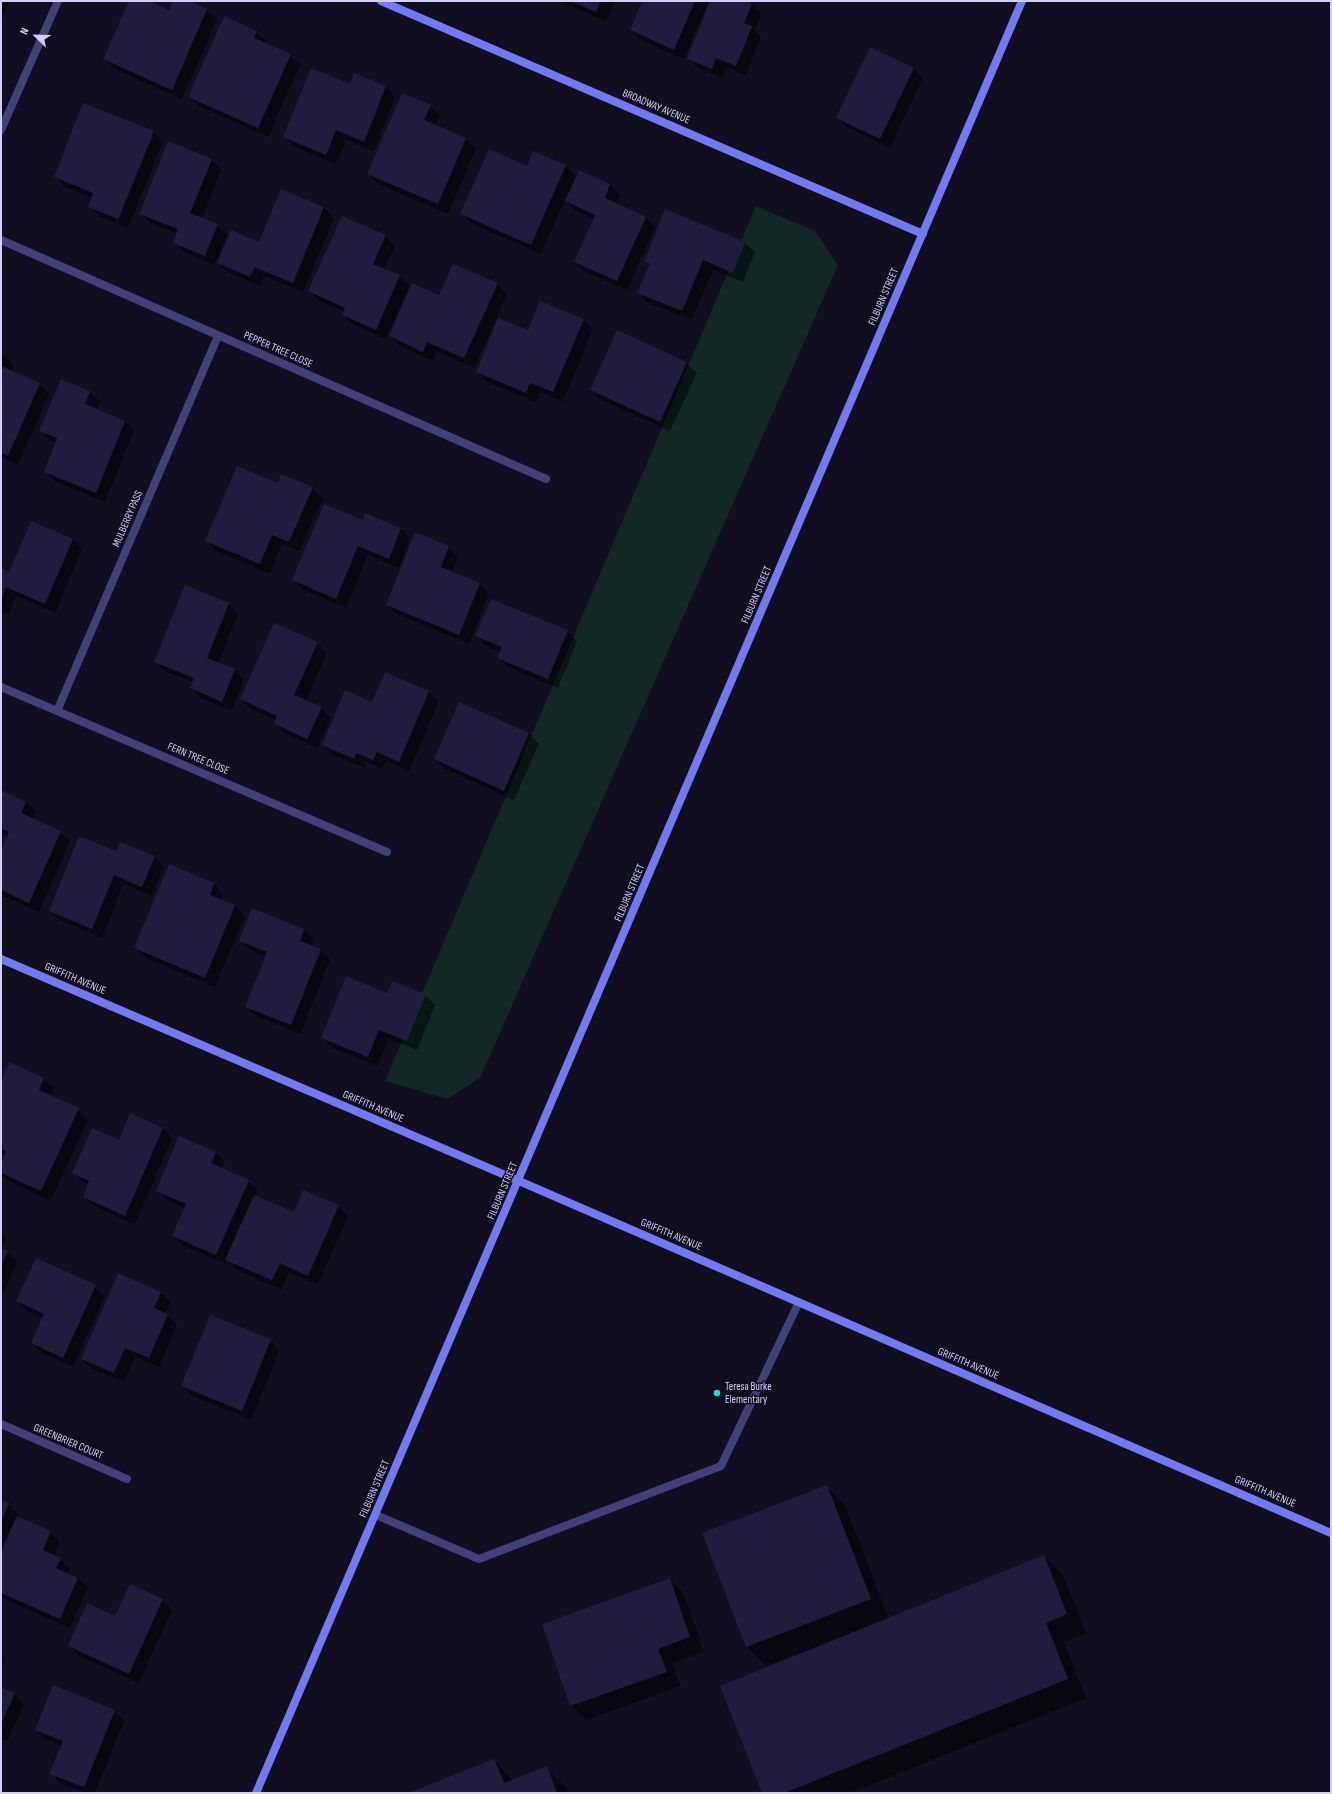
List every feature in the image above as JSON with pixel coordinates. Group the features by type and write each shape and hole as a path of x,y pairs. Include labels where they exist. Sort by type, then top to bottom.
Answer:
{"street":[{"path":"1,130 58,1"},
{"name":"BROADWAY AVENUE","path":"381,1 923,234"},
{"name":"FILBURN STREET","path":"256,1793 519,1181 1022,1"},
{"name":"PEPPER TREE CLOSE","path":"1,240 546,479"},
{"name":"MULBERRY PASS","path":"57,711 218,336"},
{"name":"FERN TREE CLOSE","path":"1,687 387,852"},
{"name":"GRIFFITH AVENUE","path":"1,959 519,1181 1331,1533"},
{"path":"376,1515 479,1559 721,1466 799,1302"},
{"name":"GREENBRIER COURT","path":"1,1424 127,1479"}],"green space":[{"path":"756,206 815,231 838,265 480,1078 447,1099 385,1081"}],"building":[{"path":"129,1 149,1 169,10 173,1 190,1 207,9 172,90 103,59"},
{"path":"570,1 601,1 596,12"},
{"path":"642,1 695,1 674,50 630,30"},
{"path":"710,1 746,1 752,4 744,23 752,26 736,66 716,58 712,69 687,59"},
{"path":"224,16 257,31 254,38 291,54 258,128 188,97"},
{"path":"870,47 914,68 880,139 836,118"},
{"path":"311,68 350,84 354,73 386,86 364,142 336,130 326,155 283,137"},
{"path":"402,93 431,105 424,120 466,138 438,204 367,174"},
{"path":"83,103 154,131 118,219 88,207 93,193 54,177"},
{"path":"168,141 212,159 190,213 218,224 205,256 173,243 178,229 139,214"},
{"path":"489,149 527,166 533,151 566,165 531,245 460,214"},
{"path":"579,170 610,184 605,198 646,217 617,281 574,262 595,215 565,201"},
{"path":"281,189 324,207 293,283 254,267 250,277 217,263 231,230 259,242"},
{"path":"665,209 745,242 733,273 703,260 682,311 637,293 650,264 644,262"},
{"path":"342,216 386,235 373,264 400,275 376,330 342,315 345,308 308,291"},
{"path":"453,264 498,283 464,358 427,342 423,352 389,336 412,283 439,295"},
{"path":"540,301 584,319 553,392 530,383 526,393 476,372 498,318 528,330"},
{"path":"617,330 687,362 660,422 590,390"},
{"path":"1,366 40,383 8,456 1,452"},
{"path":"61,379 90,391 85,404 125,421 96,493 44,472 57,438 39,431"},
{"path":"237,466 278,483 281,474 313,487 289,542 272,535 260,564 205,541"},
{"path":"324,504 363,520 365,513 401,528 389,559 358,546 336,599 292,580"},
{"path":"31,521 73,539 45,604 6,587 1,600 1,568 9,572"},
{"path":"415,532 449,546 441,567 480,583 459,635 386,605"},
{"path":"185,585 229,603 207,658 235,669 222,702 190,688 194,678 154,662"},
{"path":"491,599 568,630 548,679 497,658 502,647 475,636"},
{"path":"274,623 318,642 294,695 322,707 307,739 274,724 277,716 240,699"},
{"path":"385,672 429,691 399,762 377,752 373,760 356,753 354,759 322,745 345,690 372,702"},
{"path":"459,702 529,733 504,791 434,759"},
{"path":"1,790 26,802 21,813 61,831 29,903 1,890 1,850 9,832 1,828"},
{"path":"79,836 116,851 120,842 155,856 142,887 114,875 92,929 49,911"},
{"path":"169,864 214,883 210,895 235,905 205,978 134,948"},
{"path":"252,908 304,929 300,941 321,949 291,1025 245,1007 267,952 239,941"},
{"path":"346,976 387,993 392,981 426,994 407,1041 379,1030 368,1057 321,1038"},
{"path":"9,1062 44,1078 39,1090 79,1108 41,1191 1,1173 1,1163 6,1151 1,1149 1,1078"},
{"path":"130,1113 163,1128 125,1216 83,1197 89,1181 72,1173 92,1128 119,1140"},
{"path":"179,1136 216,1152 211,1163 249,1180 216,1255 172,1236 186,1204 156,1191"},
{"path":"303,1190 339,1205 308,1276 280,1263 272,1280 225,1260 254,1195 294,1212"},
{"path":"1,1248 8,1251 1,1266"},
{"path":"36,1258 96,1285 63,1358 31,1343 44,1314 16,1301"},
{"path":"118,1273 161,1292 154,1308 168,1314 149,1358 125,1348 114,1373 81,1359"},
{"path":"210,1315 271,1339 242,1411 181,1386"},
{"path":"827,1485 871,1599 746,1647 702,1533"},
{"path":"1,1500 9,1503 1,1522"},
{"path":"17,1516 51,1531 43,1550 61,1558 56,1568 78,1578 60,1619 1,1593 1,1551"},
{"path":"1044,1555 1067,1614 1046,1623 1068,1679 784,1793 762,1793 720,1686"},
{"path":"670,1578 690,1637 658,1649 667,1672 570,1706 542,1624"},
{"path":"130,1584 163,1599 129,1674 68,1646 87,1603 115,1616"},
{"path":"53,1685 115,1710 84,1787 49,1774 63,1741 35,1730"},
{"path":"1,1687 15,1693 1,1724"},
{"path":"494,1759 504,1783 547,1766 557,1793 408,1793"}],"place":[{"name":"Teresa Burke Elementary","path":"717,1393"}]}
